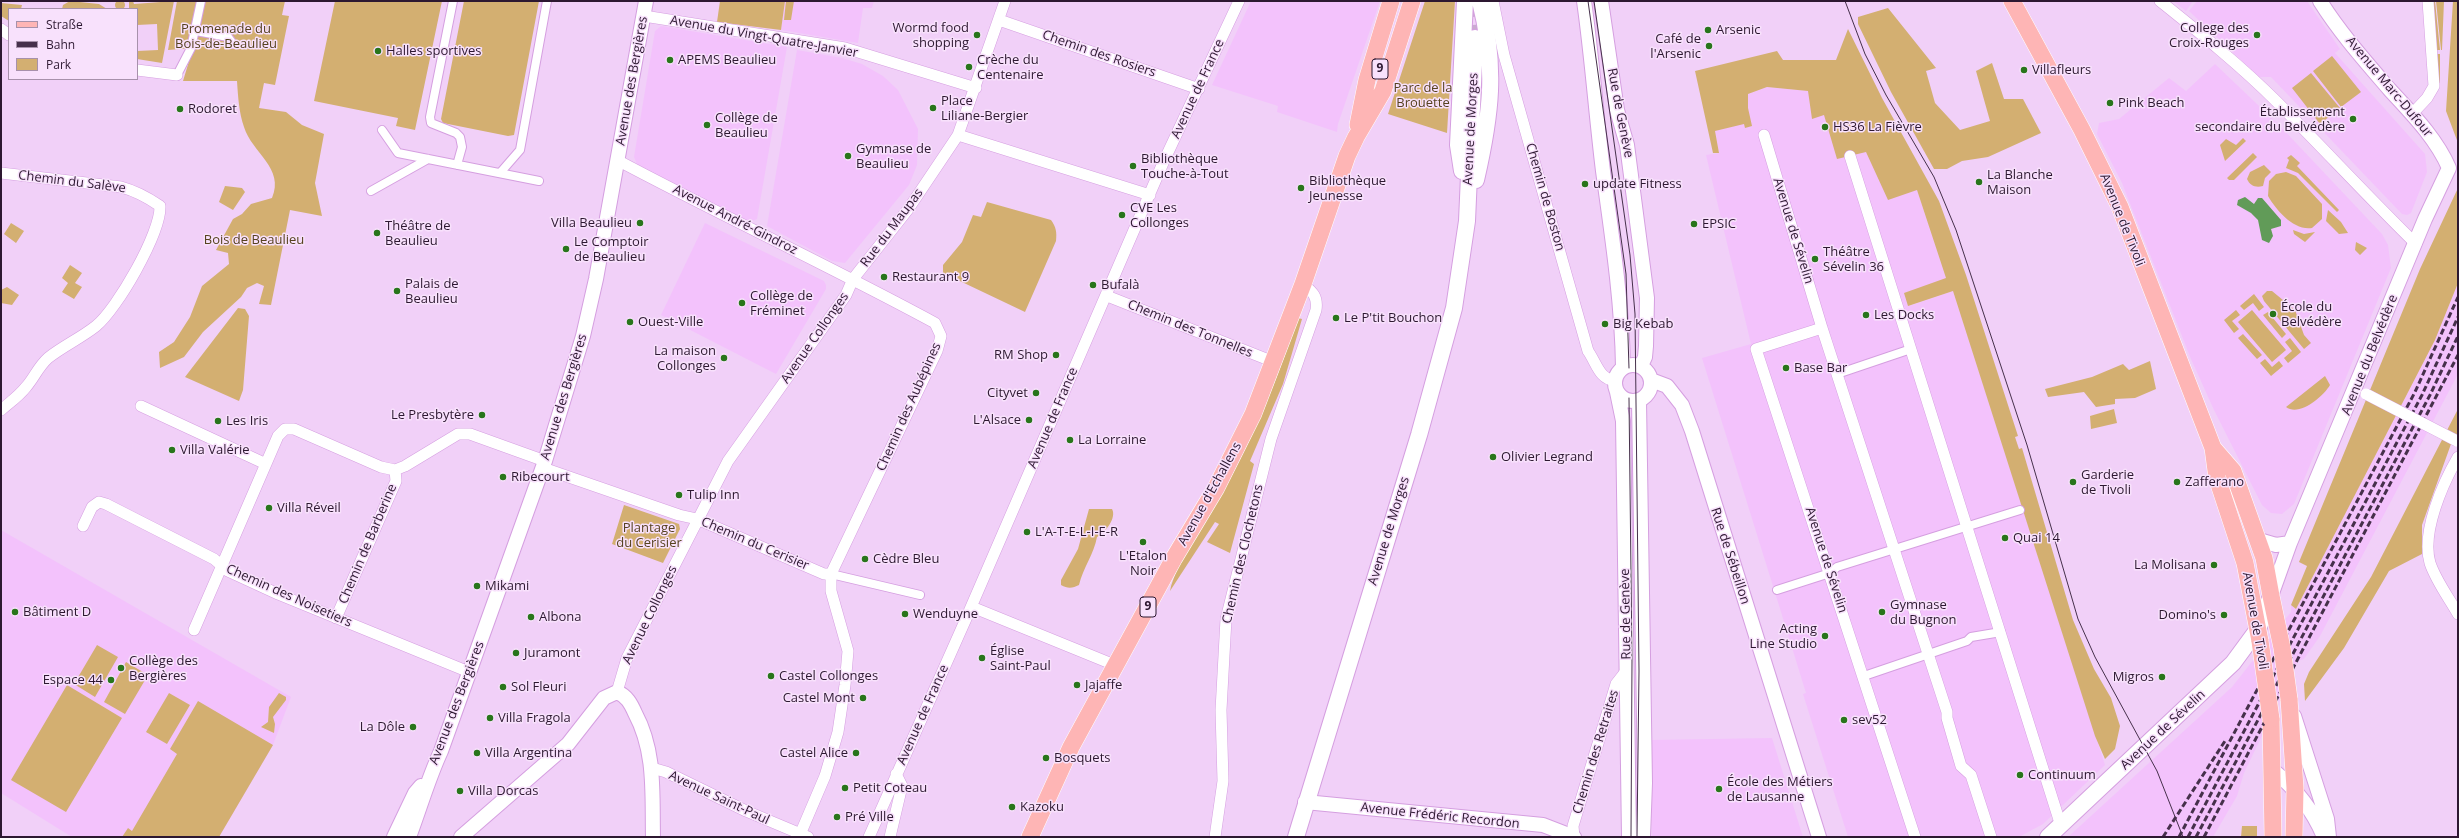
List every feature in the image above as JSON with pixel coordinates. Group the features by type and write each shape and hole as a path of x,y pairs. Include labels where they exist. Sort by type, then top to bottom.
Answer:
{"main road":[{"name":"Avenue d'Echallens","path":"1030,837 1071,747 1117,666 1174,558 1227,468 1253,414 1274,362 1356,137 1367,80 1391,1"},
{"name":"9","path":"1356,137 1402,1"},
{"name":"Avenue d'Echallens","path":"1356,137 1383,90 1412,1"},
{"name":"Avenue de Morges","path":"1296,837 1305,802 1441,357 1457,295 1467,221 1485,142 1490,104 1491,63 1476,33 1465,1"},
{"name":"Avenue de Morges","path":"1467,221 1458,145 1480,1"},
{"name":"Avenue de Tivoli","path":"2012,1 2088,142 2120,207 2212,448 2217,478 2245,564 2259,635 2271,719 2274,771"},
{"name":"Avenue de Tivoli","path":"2212,448 2233,471 2259,540 2282,648 2289,698 2295,788"},
{"name":"Avenue du Belvédère","path":"2259,635 2271,596"},
{"name":"Avenue de Sévelin","path":"2048,837 2222,675 2259,635"},
{"path":"2273,837 2274,771"},
{"path":"2294,836 2295,788"}],"street":[{"path":"138,70 177,75 191,48 196,32 200,1"},
{"path":"453,1 430,117 431,123 456,133 460,138 462,147 457,165"},
{"path":"500,173 520,150 547,1"},
{"name":"Avenue des Bergières","path":"409,837 425,795 428,778 469,672 544,464 584,336 596,279 646,1"},
{"name":"Rue du Maupas","path":"853,278 909,208 958,135 976,88 1005,1"},
{"name":"Avenue de France","path":"869,837 972,607 1150,195 1239,1"},
{"name":"Chemin de Boston","path":"1493,1 1504,55 1588,352 1604,377 1616,386"},
{"name":"Rue de Genève","path":"1584,1 1603,170 1615,246 1623,328 1623,368"},
{"name":"Rue de Genève","path":"1601,1 1617,110 1627,145 1645,282 1648,330 1645,357 1641,366"},
{"path":"2160,1 2232,60 2277,102 2356,185 2416,244"},
{"name":"Avenue Marc-Dufour","path":"2320,1 2365,61 2412,114 2442,151 2454,169"},
{"path":"2412,114 2427,98 2434,86 2428,1"},
{"name":"Avenue du Vingt-Quatre-Janvier","path":"644,16 845,48 976,88"},
{"name":"Chemin des Rosiers","path":"999,20 1199,88"},
{"path":"196,32 228,37 233,44"},
{"path":"382,130 398,153 539,181"},
{"path":"958,135 1150,195"},
{"name":"Avenue de Sévelin","path":"1764,135 1822,328 1947,712 1947,718 1961,766 1971,775 1991,837"},
{"path":"1850,156 2061,826"},
{"path":"371,192 428,159"},
{"name":"Avenue André-Gindroz","path":"617,160 761,235 853,278"},
{"name":"Avenue du Belvédère","path":"2271,596 2290,543 2361,391 2416,244 2454,169"},
{"name":"Chemin du Salève","path":"1,173 121,187 134,191 160,206 160,217 150,246 109,312 96,326 48,358 39,367 26,387 1,410"},
{"name":"Chemin des Aubépines","path":"803,836 825,776 838,732 848,651 831,591 831,574 937,351 941,336 935,323 853,278"},
{"name":"Avenue Collonges","path":"617,692 626,658 728,461 846,295 853,278"},
{"name":"Chemin des Clochetons","path":"1215,837 1222,787 1221,710 1226,619 1268,450 1316,310 1317,300 1313,293 1303,284"},
{"name":"Chemin des Tonnelles","path":"1106,296 1274,362"},
{"name":"Avenue de Sévelin","path":"1822,328 1756,349 1916,837"},
{"path":"1837,374 1911,349"},
{"path":"1635,365 1641,366 1649,374 1651,380 1649,393 1639,401 1628,401 1616,386 1623,368 1635,365"},
{"name":"Rue de Sébeillon","path":"1651,380 1667,386 1682,405 1692,431 1819,837"},
{"name":"Rue de Genève","path":"1616,386 1624,421 1629,837"},
{"path":"2361,391 2457,441"},
{"name":"Rue de Genève","path":"1639,401 1645,783 1643,837"},
{"path":"141,406 266,464"},
{"path":"194,630 278,436 285,428 294,429 381,467 395,470"},
{"name":"Chemin du Cerisier","path":"395,470 420,458 458,434 470,434 544,464 679,515 697,519 824,574 831,574"},
{"path":"2458,457 2442,490 2433,516 2428,545 2433,570 2458,614"},
{"name":"Chemin de Barberine","path":"336,618 396,481 395,470"},
{"name":"Chemin des Noisetiers","path":"83,526 92,507 99,502 106,504 214,559 228,571 278,594 469,672"},
{"path":"1777,590 1830,573 1837,567 1888,550 1895,550 2020,510"},
{"path":"2259,540 2276,545 2290,543"},
{"path":"831,574 920,595"},
{"path":"972,607 1117,666"},
{"path":"1864,676 1929,655 1967,641 1971,637 2001,632"},
{"name":"Chemin des Retraites","path":"1574,837 1573,826 1616,684 1627,670"},
{"path":"461,837 568,744 604,698 617,692 629,702 644,730 652,768 653,837"},
{"name":"Avenue de Tivoli","path":"2289,698 2327,819 2329,837"},
{"name":"Avenue Saint-Paul","path":"652,768 666,772 803,836"},
{"name":"Avenue de Tivoli","path":"2274,771 2295,788 2309,809 2324,837"},
{"path":"890,837 902,786 896,774"},
{"name":"Avenue des Bergières","path":"400,837 415,792 428,778"},
{"name":"Avenue Frédéric Recordon","path":"1305,802 1543,825 1574,837"},
{"name":"Avenue des Bergières","path":"394,837 398,826 407,814"}],"shaded area":[{"path":"785,1 874,1 872,8 863,8 858,43 781,30"},
{"path":"1251,1 1380,1 1338,124 1337,132 1277,112 1278,106 1212,85"},
{"path":"2173,1 2193,1 2186,11"},
{"name":"Établissement secondaire du Belvédère","path":"2197,1 2307,1 2340,49 2335,53 2425,154 2427,172 2411,213 2407,215 2402,214 2271,77 2259,77 2189,11"},
{"name":"Collège de Beaulieu","path":"661,26 787,47 757,219 750,222 637,164 634,157 655,31"},
{"name":"Gymnase de Beaulieu","path":"797,50 842,58 862,64 883,76 898,90 918,129 917,165 909,185 845,263 832,261 767,226"},
{"name":"École du Belvédère","path":"2215,64 2280,126 2382,234 2388,245 2391,268 2294,504 2282,514 2271,513 2262,505 2214,410 2191,359 2122,183 2097,134 2099,123 2119,119 2169,78 2186,91"},
{"path":"1767,87 1808,91 1917,190 1946,278 1909,306 1953,291 2105,765 2043,824 2019,837 1848,837 1803,694 1806,693 1702,358 1751,344 1706,155 1719,153 1715,131 1744,123 1748,94"},
{"path":"2245,197 2254,204 2258,198 2262,198 2281,220 2281,226 2271,229 2273,236 2269,243 2262,240 2258,220 2251,213 2237,205 2238,200"},
{"name":"Collège de Fréminet","path":"705,223 824,281 826,285 826,289 776,374 661,315"},
{"path":"2458,283 2458,374 2320,636 2304,659 2298,661 2244,773 2237,796 2213,837 2068,837 2232,687 2291,612 2291,605 2296,609 2435,340"},
{"name":"Collège des Bergières","path":"1,530 291,697 273,745 219,837 72,837 1,793"},
{"name":"École des Métiers de Lausanne","path":"1772,738 1803,837 1652,837 1650,740"}],"green space":[{"path":"118,0 122,0 125,3 124,8 115,7 115,3"},
{"path":"70,1 99,4 105,8 62,8 63,5"},
{"path":"129,1 133,1 134,4 174,1 162,63 138,59 138,51 158,50 157,24 138,25 138,8 129,8"},
{"name":"Bois de Beaulieu","path":"177,1 285,1 282,15 289,16 275,85 264,83 259,108 286,112 302,125 324,134 315,183 322,216 290,210 271,305 259,304 264,286 257,283 247,288 241,297 203,332 184,357 160,368 159,352 174,342 190,317 202,286 229,264 228,253 216,250 233,219 242,214 251,204 272,198 275,187 271,169 248,136 242,122 237,81 183,81 193,48 168,50"},
{"name":"Halles sportives","path":"335,1 442,1 415,130 396,126 398,118 314,101"},
{"path":"464,1 539,1 514,135 508,136 443,123 441,119"},
{"path":"720,1 785,1 781,30 717,22"},
{"path":"786,1 794,1 791,20 784,20"},
{"name":"Parc de la Brouette","path":"1425,1 1455,1 1447,133 1388,114"},
{"path":"2429,1 2435,1 2440,50 2434,50"},
{"path":"2436,1 2444,1 2442,50 2441,50"},
{"path":"2453,1 2458,1 2458,143 2446,111"},
{"path":"1,3 22,5 21,8 8,8 8,20 1,16"},
{"path":"1888,8 1936,68 1926,71 1935,103 1960,130 1990,121 1976,71 1992,63 2004,99 2023,99 2041,133 1988,157 1962,161 1947,169 1934,169 1891,92 1858,24 1858,17"},
{"path":"1848,29 1882,98 1939,201 1966,275 2018,436 2015,437 2019,449 2022,448 2073,620 2094,669 2111,698 2120,726 2115,749 2105,759 2095,736 1953,291 1908,306 1904,293 1946,278 1917,190 1888,200 1866,152 1837,159 1824,115 1812,119 1808,91 1767,87 1748,94 1748,108 1752,126 1745,128 1744,124 1715,131 1719,153 1713,153 1695,71 1777,51 1783,60 1836,60"},
{"path":"2435,54 2440,54 2440,83 2437,83"},
{"path":"2332,56 2361,92 2341,107 2313,71"},
{"path":"2311,73 2340,108 2320,124 2292,88"},
{"path":"2243,138 2246,141 2225,161 2220,145 2226,139 2236,145"},
{"path":"2253,153 2257,157 2234,180 2229,180 2227,178"},
{"path":"2291,155 2300,163 2297,166 2339,210 2337,212 2298,173 2286,168 2289,160 2287,158"},
{"path":"2264,165 2271,172 2265,178 2263,186 2256,187 2247,179 2250,172"},
{"path":"2286,172 2296,176 2322,204 2322,219 2312,228 2305,228 2292,223 2281,213 2268,196 2269,181 2276,174"},
{"path":"225,186 242,188 245,192 233,210 219,202"},
{"path":"2458,188 2458,283 2435,340 2296,609 2291,605 2307,566 2299,562 2420,269"},
{"path":"987,202 1051,220 1055,227 1056,241 1025,312 943,273 943,265 962,242 973,215 981,217"},
{"path":"2328,210 2341,222 2348,233 2339,234 2326,221"},
{"path":"11,223 24,231 16,243 4,234"},
{"path":"2293,230 2304,234 2315,232 2305,242 2294,234"},
{"path":"2356,242 2367,248 2360,255 2355,250"},
{"path":"70,265 82,273 75,283 82,287 74,299 62,292 68,283 62,278"},
{"path":"7,287 19,295 12,305 1,303 1,290"},
{"path":"2267,291 2272,291 2295,310 2304,335 2311,343 2304,349 2264,301 2262,296"},
{"path":"2254,294 2264,307 2259,311 2253,303 2244,310 2240,306"},
{"path":"238,308 245,309 249,316 243,390 239,401 185,377"},
{"path":"2236,310 2240,315 2232,321 2239,329 2234,333 2224,320"},
{"path":"2252,310 2286,350 2272,362 2238,322"},
{"path":"2268,312 2286,334 2282,338 2263,315"},
{"path":"1298,318 1302,319 1283,384 1250,461 1254,464 1230,553 1207,542 1219,524 1215,522 1170,591 1173,579 1179,566 1229,481 1249,441 1283,360"},
{"path":"2243,334 2262,355 2257,359 2238,338"},
{"path":"2290,338 2301,352 2288,363 2284,358 2292,351 2285,342"},
{"path":"2265,359 2272,367 2279,361 2283,366 2271,376 2260,363"},
{"path":"2150,361 2156,389 2135,398 2115,399 2115,404 2096,407 2084,392 2048,397 2045,389 2092,377 2123,364 2129,370"},
{"path":"2325,376 2330,385 2327,390 2316,400 2304,408 2291,409 2286,407"},
{"path":"2114,409 2117,423 2091,429 2090,416"},
{"path":"2458,409 2458,439 2451,444 2422,525 2422,554 2389,571 2344,648 2305,701 2304,684 2309,672 2371,577"},
{"name":"Plantage du Cerisier","path":"624,505 679,524 680,529 663,563 612,544"},
{"path":"1089,509 1112,509 1112,521 1107,529 1097,537 1079,585 1068,588 1061,585 1061,580 1078,549"},
{"path":"97,645 118,657 95,697 74,684"},
{"path":"126,662 148,675 125,714 104,702"},
{"path":"67,685 122,718 66,812 11,780"},
{"path":"169,693 190,705 167,744 146,732"},
{"path":"279,693 286,697 286,700 273,717 275,724 274,733 261,727 268,722 269,707"},
{"path":"198,701 273,745 219,837 122,837 128,828 132,831 177,754 170,749"},
{"path":"2242,826 2257,826 2257,837 2241,837"}],"tunnel":[{"path":"1472,1 1475,38"}],"tram line":[{"path":"1588,1 1626,274 1629,368"},
{"path":"1594,1 1630,255 1635,314 1639,671 1637,837"},
{"path":"1845,1 1865,54 1886,95 1934,177 1956,230 2027,445 2078,619 2095,657 2157,771 2183,837"},
{"path":"1629,398 1632,661 1631,837"}],"railway":[{"path":"2179,837 2415,392 2458,297"},
{"path":"2188,837 2422,395 2458,317"},
{"path":"2196,837 2430,395 2458,336"},
{"path":"2204,837 2458,355"},
{"path":"2163,837 2225,741"}],"place":[{"name":"Arsenic","path":"1708,30"},
{"name":"Wormd food shopping","path":"977,35"},
{"name":"College des Croix-Rouges","path":"2257,35"},
{"name":"Café de l'Arsenic","path":"1709,46"},
{"name":"Halles sportives","path":"378,51"},
{"name":"APEMS Beaulieu","path":"670,60"},
{"name":"Crèche du Centenaire","path":"969,67"},
{"name":"Villafleurs","path":"2024,70"},
{"name":"Pink Beach","path":"2110,103"},
{"name":"Place Liliane-Bergier","path":"933,108"},
{"name":"Rodoret","path":"180,109"},
{"name":"Établissement secondaire du Belvédère","path":"2353,119"},
{"name":"Collège de Beaulieu","path":"707,125"},
{"name":"HS36 La Fièvre","path":"1825,127"},
{"name":"Gymnase de Beaulieu","path":"848,156"},
{"name":"Bibliothèque Touche-à-Tout","path":"1133,166"},
{"name":"La Blanche Maison","path":"1979,182"},
{"name":"update Fitness","path":"1585,184"},
{"name":"Bibliothèque Jeunesse","path":"1301,188"},
{"name":"CVE Les Collonges","path":"1122,215"},
{"name":"Villa Beaulieu","path":"640,223"},
{"name":"EPSIC","path":"1694,224"},
{"name":"Théâtre de Beaulieu","path":"377,233"},
{"name":"Le Comptoir de Beaulieu","path":"566,249"},
{"name":"Théâtre Sévelin 36","path":"1815,259"},
{"name":"Restaurant 9","path":"884,277"},
{"name":"Bufalà","path":"1093,285"},
{"name":"Palais de Beaulieu","path":"397,291"},
{"name":"Collège de Fréminet","path":"742,303"},
{"name":"École du Belvédère","path":"2273,314"},
{"name":"Les Docks","path":"1866,315"},
{"name":"Le P'tit Bouchon","path":"1336,318"},
{"name":"Ouest-Ville","path":"630,322"},
{"name":"Big Kebab","path":"1605,324"},
{"name":"RM Shop","path":"1056,355"},
{"name":"La maison Collonges","path":"724,358"},
{"name":"Base Bar","path":"1786,368"},
{"name":"Cityvet","path":"1036,393"},
{"name":"Le Presbytère","path":"482,415"},
{"name":"L'Alsace","path":"1029,420"},
{"name":"Les Iris","path":"218,421"},
{"name":"La Lorraine","path":"1070,440"},
{"name":"Villa Valérie","path":"172,450"},
{"name":"Olivier Legrand","path":"1493,457"},
{"name":"Ribecourt","path":"503,477"},
{"name":"Garderie de Tivoli","path":"2073,482"},
{"name":"Zafferano","path":"2177,482"},
{"name":"Tulip Inn","path":"679,495"},
{"name":"Villa Réveil","path":"269,508"},
{"name":"L'A-T-E-L-I-E-R","path":"1027,532"},
{"name":"Quai 14","path":"2005,538"},
{"name":"L'Etalon Noir","path":"1143,542"},
{"name":"Cèdre Bleu","path":"865,559"},
{"name":"La Molisana","path":"2214,565"},
{"name":"Mikami","path":"477,586"},
{"name":"Bâtiment D","path":"15,612"},
{"name":"Gymnase du Bugnon","path":"1882,612"},
{"name":"Wenduyne","path":"905,614"},
{"name":"Domino's","path":"2224,615"},
{"name":"Albona","path":"531,617"},
{"name":"Acting Line Studio","path":"1825,636"},
{"name":"Juramont","path":"516,653"},
{"name":"Église Saint-Paul","path":"982,658"},
{"name":"Collège des Bergières","path":"121,668"},
{"name":"Castel Collonges","path":"771,676"},
{"name":"Migros","path":"2162,677"},
{"name":"Espace 44","path":"111,680"},
{"name":"Jajaffe","path":"1077,685"},
{"name":"Sol Fleuri","path":"503,687"},
{"name":"Castel Mont","path":"863,698"},
{"name":"Villa Fragola","path":"490,718"},
{"name":"sev52","path":"1844,720"},
{"name":"La Dôle","path":"413,727"},
{"name":"Villa Argentina","path":"477,753"},
{"name":"Castel Alice","path":"856,753"},
{"name":"Bosquets","path":"1046,758"},
{"name":"Continuum","path":"2020,775"},
{"name":"Petit Coteau","path":"845,788"},
{"name":"École des Métiers de Lausanne","path":"1719,789"},
{"name":"Villa Dorcas","path":"460,791"},
{"name":"Kazoku","path":"1012,807"},
{"name":"Pré Ville","path":"837,817"}],"park label":[{"name":"Promenade du Bois-de-Beaulieu","path":"226,36"}]}
